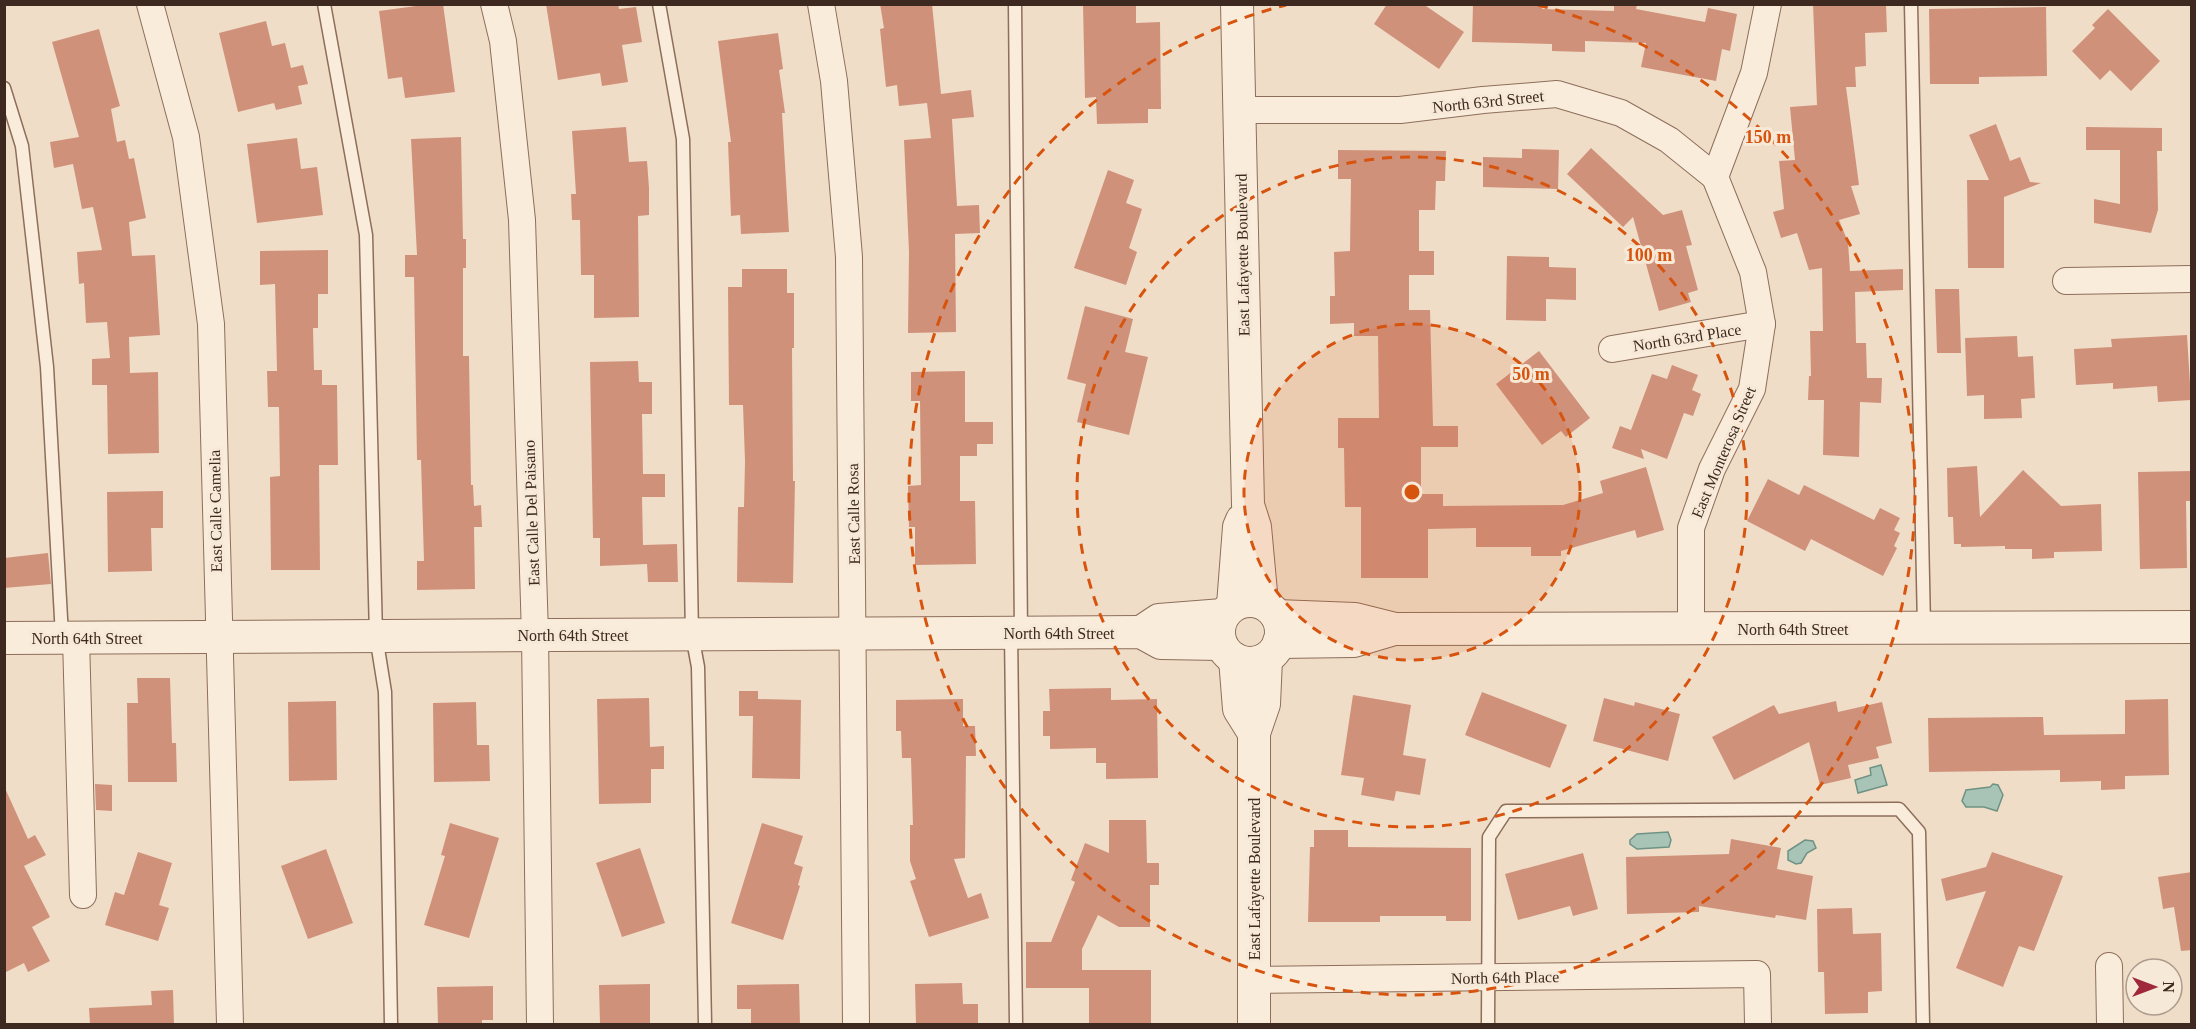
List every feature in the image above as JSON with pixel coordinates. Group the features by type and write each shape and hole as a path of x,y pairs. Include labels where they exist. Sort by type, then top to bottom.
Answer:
{"street":[{"name":"East Calle Camelia","path":"150,4 186,137 211,324 230,1024"},
{"name":"East Calle Del Paisano","path":"494,4 503,41 522,220 535,635 540,1024"},
{"name":"East Calle Rosa","path":"821,4 834,81 849,257 855,634 856,1024"},
{"name":"East Lafayette Boulevard","path":"1237,4 1248,506 1255,527 1250,631 1264,704 1254,733 1254,1024"},
{"path":"1715,177 1755,73 1768,4"},
{"name":"North 63rd Street","path":"1238,110 1400,110 1557,94 1621,113 1669,140 1715,177"},
{"name":"East Monterosa Street","path":"1690,629 1690,528 1712,469 1752,389 1762,324 1753,272 1715,177"},
{"path":"2066,281 2192,279"},
{"name":"North 63rd Place","path":"1612,349 1762,324"},
{"name":"North 64th Street","path":"4,638 1141,632 1161,643 1355,619 1395,629 2192,627"},
{"path":"69,638 83,895"},
{"path":"2109,966 2110,1024"},
{"name":"North 64th Place","path":"1254,980 1757,975 1758,1024"}],"lane":[{"path":"324,4 366,235 376,636 385,692 391,1024"},
{"path":"659,4 683,139 692,634 698,667 705,1024"},
{"path":"1015,4 1016,1024"},
{"path":"1911,4 1924,628"},
{"path":"4,88 22,146 46,355 69,638"},
{"path":"1488,1024 1489,837 1506,811 1899,809 1919,832 1923,1024"}],"shaded area":[{"path":"1881,765 1887,785 1858,793 1855,780 1871,775 1870,768"},
{"path":"1993,784 1998,785 2003,795 1997,811 1984,807 1966,807 1962,801 1966,790 1990,787"},
{"path":"1668,832 1671,840 1669,847 1637,849 1630,844 1630,840 1637,834"},
{"path":"1805,840 1813,841 1816,848 1807,853 1801,863 1796,864 1788,860 1788,851"}],"building":[{"path":"443,4 455,92 405,98 402,77 388,79 379,11"},
{"path":"546,4 618,4 619,9 636,7 642,42 622,45 628,82 602,86 600,73 558,80"},
{"path":"880,4 932,4 941,94 971,90 974,117 952,119 957,206 979,205 980,233 955,234 956,332 908,333 909,252 904,140 931,138 927,103 899,106 897,85 886,87 880,29 884,28"},
{"path":"1083,4 1136,4 1136,23 1160,22 1161,109 1148,109 1148,123 1097,124 1096,97 1085,98"},
{"path":"1387,4 1423,4 1464,32 1439,69 1374,24"},
{"path":"1473,4 1543,4 1542,9 1614,11 1614,4 1637,4 1636,9 1705,22 1708,8 1737,14 1730,51 1722,49 1716,81 1641,67 1646,43 1585,41 1585,52 1552,51 1552,44 1472,42"},
{"path":"1813,4 1886,4 1887,32 1865,33 1866,66 1855,67 1856,87 1846,87 1859,185 1851,186 1860,214 1839,220 1848,242 1850,271 1903,269 1903,290 1855,292 1856,343 1866,343 1867,378 1882,378 1881,403 1860,402 1859,457 1823,455 1824,400 1808,400 1809,376 1811,376 1810,331 1823,331 1822,268 1809,270 1797,233 1781,238 1773,212 1784,209 1779,161 1795,160 1790,107 1817,105"},
{"path":"2046,7 2047,76 1979,77 1979,84 1930,84 1929,9"},
{"path":"2108,9 2160,61 2131,91 2110,70 2100,80 2072,51 2095,28 2092,25"},
{"path":"266,21 272,46 285,43 291,68 303,65 308,84 298,86 302,104 276,110 274,103 238,112 219,33"},
{"path":"99,29 120,106 111,109 117,142 125,140 129,159 134,158 146,218 129,222 132,256 155,255 160,335 129,337 130,373 158,372 159,453 108,454 107,385 92,385 92,359 110,358 107,322 86,323 84,283 79,284 77,252 102,250 93,207 82,209 73,164 54,168 50,142 79,137 52,42"},
{"path":"778,33 783,69 779,70 785,113 782,113 789,232 741,234 740,215 731,216 728,142 731,142 718,41"},
{"path":"1996,124 2010,161 2020,157 2030,182 2041,183 2004,197 2004,268 1968,268 1967,180 1989,180 1969,135"},
{"path":"626,127 629,162 647,161 649,188 649,215 638,216 639,317 594,318 594,275 581,275 580,220 572,220 571,194 576,194 572,131"},
{"path":"2086,127 2162,128 2162,151 2157,151 2158,210 2151,233 2094,223 2094,199 2120,204 2120,150 2086,150"},
{"path":"461,137 463,239 466,239 466,268 463,268 463,356 469,356 471,485 473,485 474,506 481,505 482,527 474,527 475,589 417,590 417,561 424,561 421,460 417,460 414,277 405,277 405,255 417,255 411,139"},
{"path":"297,138 301,169 317,167 323,215 257,223 247,144"},
{"path":"1591,148 1663,215 1682,210 1692,245 1686,246 1698,290 1688,293 1691,302 1659,311 1633,217 1623,227 1567,174"},
{"path":"1522,149 1559,150 1558,189 1483,187 1483,157 1522,158"},
{"path":"1338,150 1446,151 1445,181 1436,181 1435,210 1419,210 1419,251 1434,251 1434,275 1409,275 1409,310 1430,310 1433,426 1458,426 1458,447 1421,447 1421,494 1443,494 1443,506 1563,505 1603,493 1600,481 1646,467 1664,530 1637,538 1635,530 1561,551 1561,556 1531,556 1531,547 1476,547 1476,528 1428,529 1428,578 1361,578 1361,507 1345,507 1344,448 1338,448 1338,418 1379,418 1378,336 1354,336 1354,323 1330,324 1330,296 1335,296 1334,252 1350,251 1351,179 1338,179"},
{"path":"1108,170 1134,180 1126,203 1142,209 1129,248 1137,252 1126,285 1074,268"},
{"path":"328,250 328,294 318,294 318,328 313,328 314,370 322,370 322,385 337,385 338,465 319,465 320,570 271,570 270,477 280,476 279,407 268,407 267,371 277,371 275,284 260,285 260,251"},
{"path":"1507,256 1549,257 1549,267 1576,268 1576,300 1546,299 1546,321 1506,320"},
{"path":"742,269 787,269 787,293 794,293 794,348 792,348 793,481 795,481 793,583 737,582 738,507 744,507 745,461 743,405 729,405 728,287 742,287"},
{"path":"1935,289 1959,289 1961,353 1937,353"},
{"path":"1085,306 1133,319 1125,352 1148,357 1129,435 1077,422 1086,384 1067,379"},
{"path":"2187,335 2191,400 2158,402 2157,386 2113,389 2113,383 2076,385 2074,349 2112,347 2111,339"},
{"path":"2017,336 2018,357 2033,356 2035,398 2021,399 2022,418 1984,419 1984,395 1967,396 1965,338"},
{"path":"1539,351 1590,418 1566,437 1561,431 1542,445 1496,384"},
{"path":"638,361 639,382 652,382 652,414 642,414 643,474 665,474 665,497 642,497 643,545 677,544 678,582 648,582 647,564 600,566 600,538 593,538 590,362"},
{"path":"1672,365 1698,375 1692,390 1701,394 1693,416 1684,413 1667,459 1641,449 1644,459 1612,448 1620,426 1631,430 1652,374 1667,379"},
{"path":"965,371 965,422 993,422 993,444 977,444 977,456 960,456 960,501 975,501 976,564 915,565 915,527 909,527 908,486 921,485 920,401 911,401 911,372"},
{"path":"1977,466 1980,517 2023,470 2061,506 2101,504 2102,551 2054,552 2054,558 2032,559 2032,549 2005,549 2005,546 1961,547 1961,544 1954,544 1953,517 1948,517 1947,468"},
{"path":"2192,471 2192,501 2186,501 2187,568 2140,569 2138,472"},
{"path":"1768,479 1799,495 1804,485 1874,520 1880,508 1900,518 1894,530 1900,533 1894,546 1897,548 1883,576 1811,539 1805,551 1747,521"},
{"path":"163,491 163,528 151,528 152,571 108,572 107,492"},
{"path":"48,553 51,584 4,588 4,558"},
{"path":"137,678 170,678 172,743 176,743 177,782 128,782 127,703 138,703"},
{"path":"1111,688 1111,700 1157,699 1158,778 1106,779 1106,763 1096,763 1096,748 1050,749 1050,736 1043,736 1043,711 1050,711 1049,689"},
{"path":"739,691 758,691 758,699 801,700 800,779 752,778 753,716 739,716"},
{"path":"1482,692 1567,725 1550,768 1465,735"},
{"path":"1353,695 1411,705 1403,755 1426,759 1420,795 1396,791 1394,801 1361,795 1364,778 1341,775"},
{"path":"649,698 650,747 664,746 664,769 651,769 651,803 599,804 597,699"},
{"path":"1604,698 1634,706 1635,702 1680,714 1668,761 1593,741"},
{"path":"963,699 963,726 975,726 976,756 966,756 965,858 954,859 968,898 981,893 989,918 929,937 910,881 916,879 910,861 910,825 913,825 911,758 902,758 901,731 896,731 896,700"},
{"path":"2168,699 2169,775 2125,776 2125,789 2101,790 2101,781 2060,782 2060,770 1929,772 1928,718 2043,717 2044,735 2125,734 2125,700"},
{"path":"336,701 337,780 289,781 288,702"},
{"path":"1836,701 1838,712 1882,702 1892,743 1876,747 1879,758 1848,765 1851,778 1820,785 1809,742 1734,780 1712,737 1774,705 1779,714"},
{"path":"476,702 477,745 489,745 490,781 434,782 433,703"},
{"path":"95,784 112,785 112,811 96,810"},
{"path":"4,786 28,839 35,835 46,855 24,866 50,917 32,927 50,961 28,972 24,963 4,973"},
{"path":"1109,820 1146,820 1147,863 1159,863 1159,885 1150,885 1150,927 1119,927 1098,915 1082,949 1082,970 1151,970 1151,1024 1089,1024 1089,988 1026,988 1026,942 1051,942 1075,882 1071,880 1085,843 1109,853"},
{"path":"450,823 499,838 469,938 424,925 445,856 441,855"},
{"path":"762,823 803,836 794,864 803,867 798,885 800,886 783,940 731,923"},
{"path":"1314,830 1348,830 1348,847 1471,848 1471,921 1446,921 1446,916 1380,916 1380,922 1308,922 1310,847 1314,847"},
{"path":"1731,839 1781,848 1777,869 1813,876 1806,920 1776,915 1775,918 1699,906 1699,912 1627,914 1626,857 1729,854"},
{"path":"640,848 665,923 622,937 596,863"},
{"path":"326,849 353,923 308,939 281,866"},
{"path":"138,852 172,863 159,905 169,908 158,941 105,925 115,892 124,895"},
{"path":"1992,852 2063,876 2034,951 2019,946 2003,987 1956,968 1986,891 1946,901 1941,879 1986,867"},
{"path":"1583,853 1598,909 1573,916 1570,906 1518,920 1505,874"},
{"path":"2192,872 2192,950 2181,951 2174,907 2163,909 2158,877"},
{"path":"1852,908 1853,934 1881,933 1882,991 1868,992 1868,1013 1825,1014 1824,972 1818,972 1817,909"},
{"path":"962,983 963,1004 978,1004 978,1024 916,1024 915,984"},
{"path":"650,984 650,1024 600,1024 599,985"},
{"path":"799,984 800,1024 751,1024 751,1009 737,1009 737,985"},
{"path":"493,986 493,1020 482,1020 482,1024 438,1024 437,987"},
{"path":"173,990 174,1024 90,1024 89,1008 152,1005 151,991"}]}
